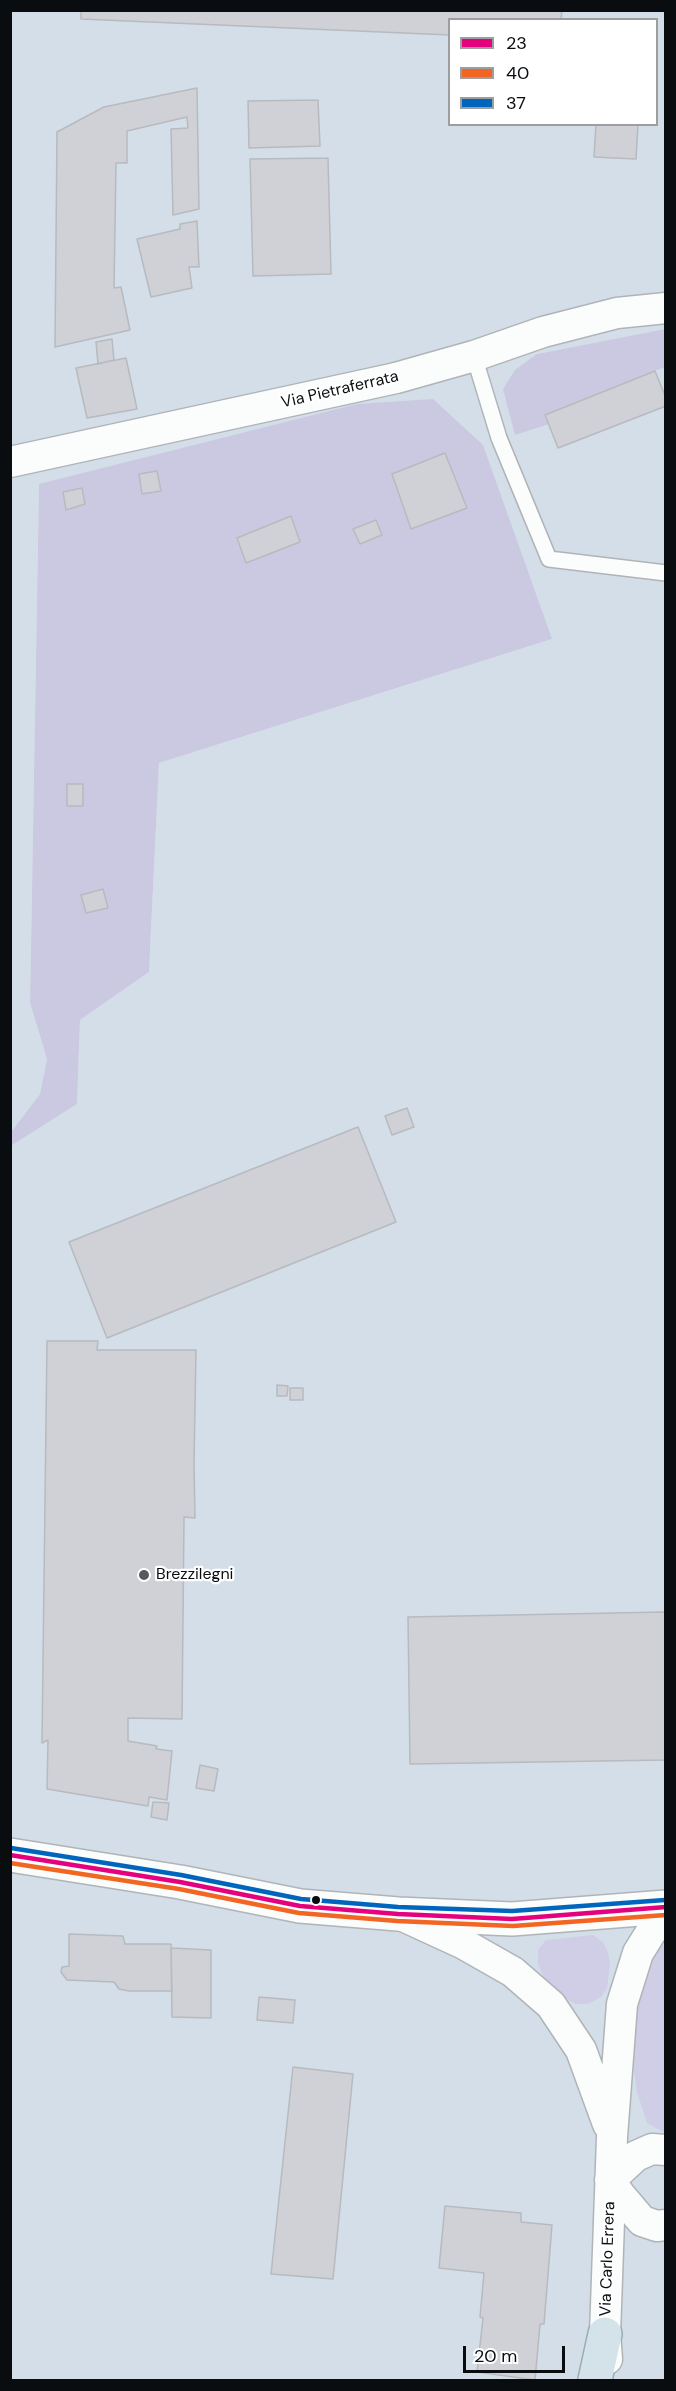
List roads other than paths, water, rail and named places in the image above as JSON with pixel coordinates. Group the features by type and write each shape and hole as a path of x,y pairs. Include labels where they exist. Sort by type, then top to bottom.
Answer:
{"highway":[{"path":"595,2380 605,2334"}],"main road":[{"path":"10,1855 180,1882 300,1905 398,1914 512,1919 666,1908"}],"street":[{"name":"Via Pietraferrata","path":"10,462 396,378 474,356 553,329 617,314 666,308"},
{"name":"Via Carlo Errera","path":"609,2380 605,2334 610,2180 622,2004 638,1953 666,1908"},
{"name":"Via Carlo Errera","path":"398,1914 462,1943 513,1972 551,2005 581,2050 612,2137"},
{"path":"666,2150 652,2149 636,2156 610,2180 642,2221 657,2226 666,2225"}],"lane":[{"path":"474,356 499,438 549,559 666,573"}],"place":[{"name":"Brezzilegni","path":"144,1575"}]}
